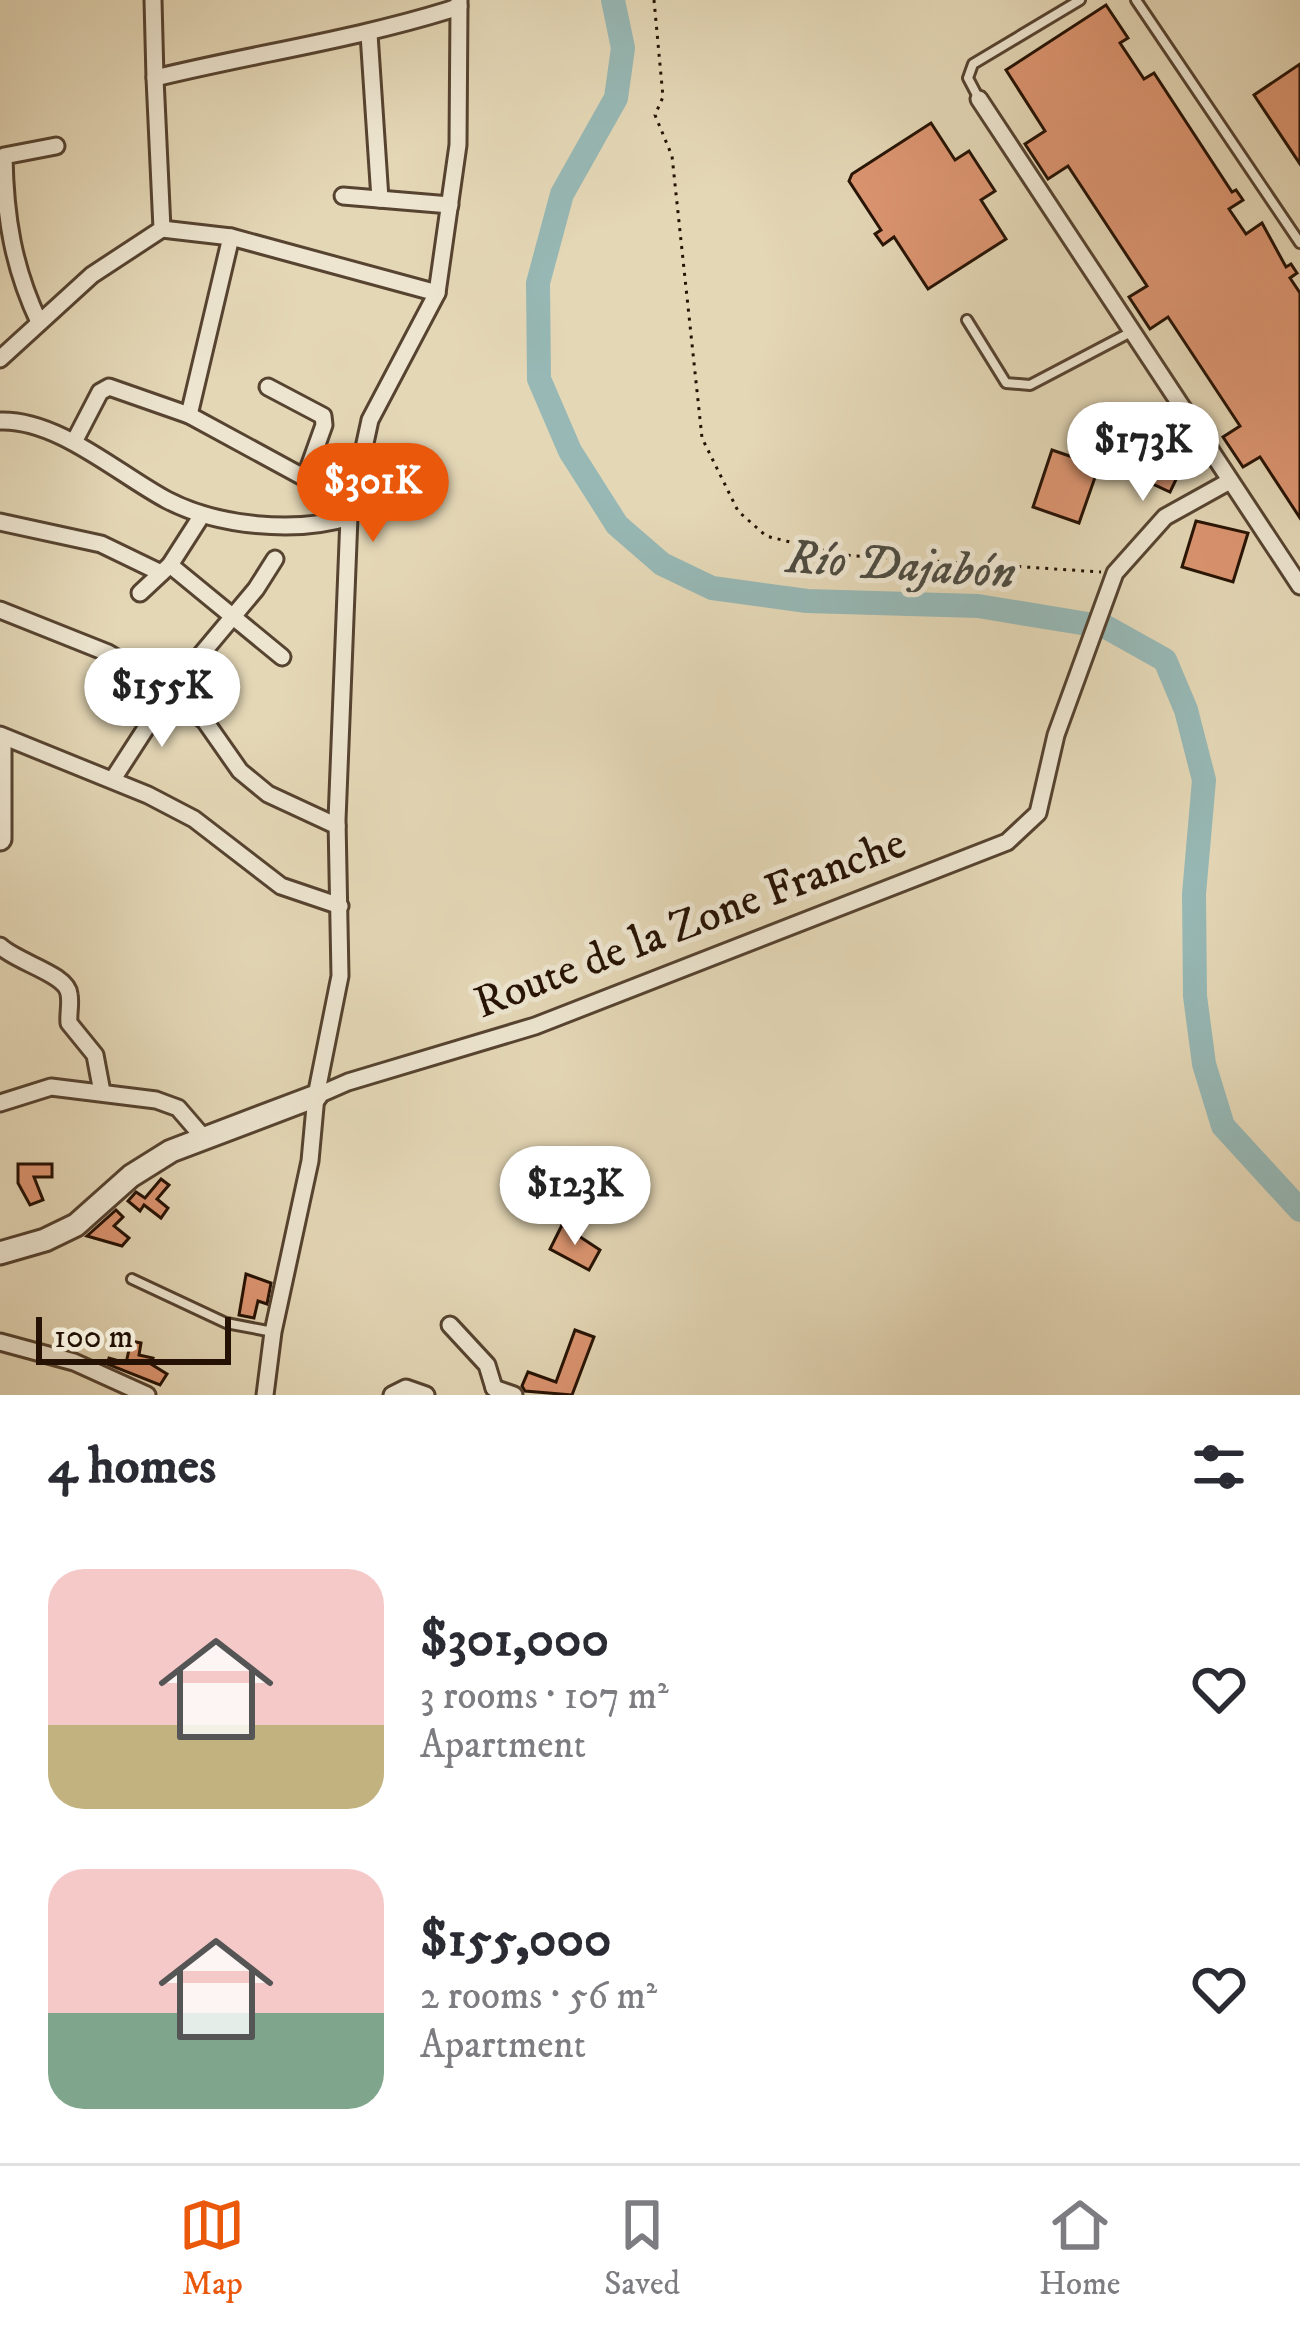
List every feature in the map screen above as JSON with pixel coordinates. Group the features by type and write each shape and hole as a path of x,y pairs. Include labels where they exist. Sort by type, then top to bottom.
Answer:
{"street":[{"path":"152,0 162,229"},
{"path":"155,78 192,66 369,34 459,3 458,145 437,293 370,420 349,518 338,826 340,976 265,1395"},
{"path":"369,34 380,199"},
{"path":"979,99 1300,586"},
{"path":"39,322 17,275 3,215 5,153 56,146"},
{"path":"343,196 450,205"},
{"path":"0,359 92,275 162,229 231,237 437,293"},
{"path":"189,415 231,237"},
{"path":"74,442 100,392 110,387 189,415 305,478 356,495"},
{"path":"268,387 323,416 305,478"},
{"path":"0,421 74,442 165,499 202,515 257,523 332,523 349,518"},
{"name":"Route de la Zone Franche","path":"0,1252 76,1226 130,1176 202,1137 348,1082 535,1026 1007,842 1038,813 1067,700 1112,577 1166,517 1228,482"},
{"path":"140,593 165,569 202,515"},
{"path":"0,522 101,544 165,569 282,657"},
{"path":"113,779 168,694 274,559"},
{"path":"0,610 108,653 205,722 240,771 268,794 338,826"},
{"path":"0,735 113,779 194,819 281,886 340,906"},
{"path":"0,746 0,838"},
{"path":"0,946 25,965 65,981 69,1023 95,1055 102,1092"},
{"path":"0,1102 51,1087 102,1092 178,1108 202,1137"},
{"path":"450,1325 487,1365 492,1392 514,1395"},
{"path":"0,1342 74,1362 147,1395"},
{"path":"392,1395 406,1388 426,1395"}],"lane":[{"path":"979,99 968,78 973,64 1081,0"},
{"path":"1136,0 1300,243"},
{"path":"968,320 1006,383 1030,385 1134,330"},
{"path":"132,1279 226,1322 273,1332"}],"path":[{"path":"655,0 663,97 655,115 671,155 702,438 738,512 766,536 842,555 1112,577"}],"building":[{"path":"1106,5 1128,38 1120,43 1144,79 1154,73 1232,192 1236,190 1243,200 1229,209 1246,234 1262,223 1286,267 1291,264 1297,273 1290,278 1300,293 1300,518 1260,457 1243,467 1223,437 1240,426 1168,317 1150,329 1129,297 1147,286 1068,166 1048,179 1025,144 1045,131 1006,70"},
{"path":"1300,64 1300,164 1254,95"},
{"path":"931,123 955,160 969,151 995,191 981,200 1006,239 928,289 894,237 883,245 875,234 881,230 849,181 852,174"},
{"path":"1104,437 1132,446 1125,467 1097,458"},
{"path":"1052,450 1099,466 1079,523 1033,507"},
{"path":"1151,453 1182,467 1170,492 1140,478"},
{"path":"1196,521 1248,533 1233,582 1182,567"},
{"path":"18,1164 52,1164 52,1177 34,1177 43,1200 30,1205 18,1183"},
{"path":"161,1179 169,1185 157,1199 168,1208 161,1218 144,1205 140,1211 128,1201 136,1192 145,1198"},
{"path":"116,1210 123,1217 114,1226 129,1238 122,1246 87,1236"},
{"path":"562,1225 600,1250 589,1270 550,1249"},
{"path":"246,1274 271,1283 267,1304 258,1301 254,1318 239,1315"},
{"path":"575,1330 594,1337 572,1395 525,1391 522,1386 528,1372 556,1382"},
{"path":"131,1341 141,1343 139,1355 153,1358 151,1364 167,1374 160,1385 107,1364 109,1358 126,1363"}],"waterway":[{"name":"Río Dajabón","path":"613,0 623,48 616,98 562,194 538,283 539,379 570,451 617,525 662,564 712,588 807,601 978,606 1106,627 1165,660 1186,710 1204,780 1194,894 1195,996 1204,1064 1223,1126 1300,1210"}]}
